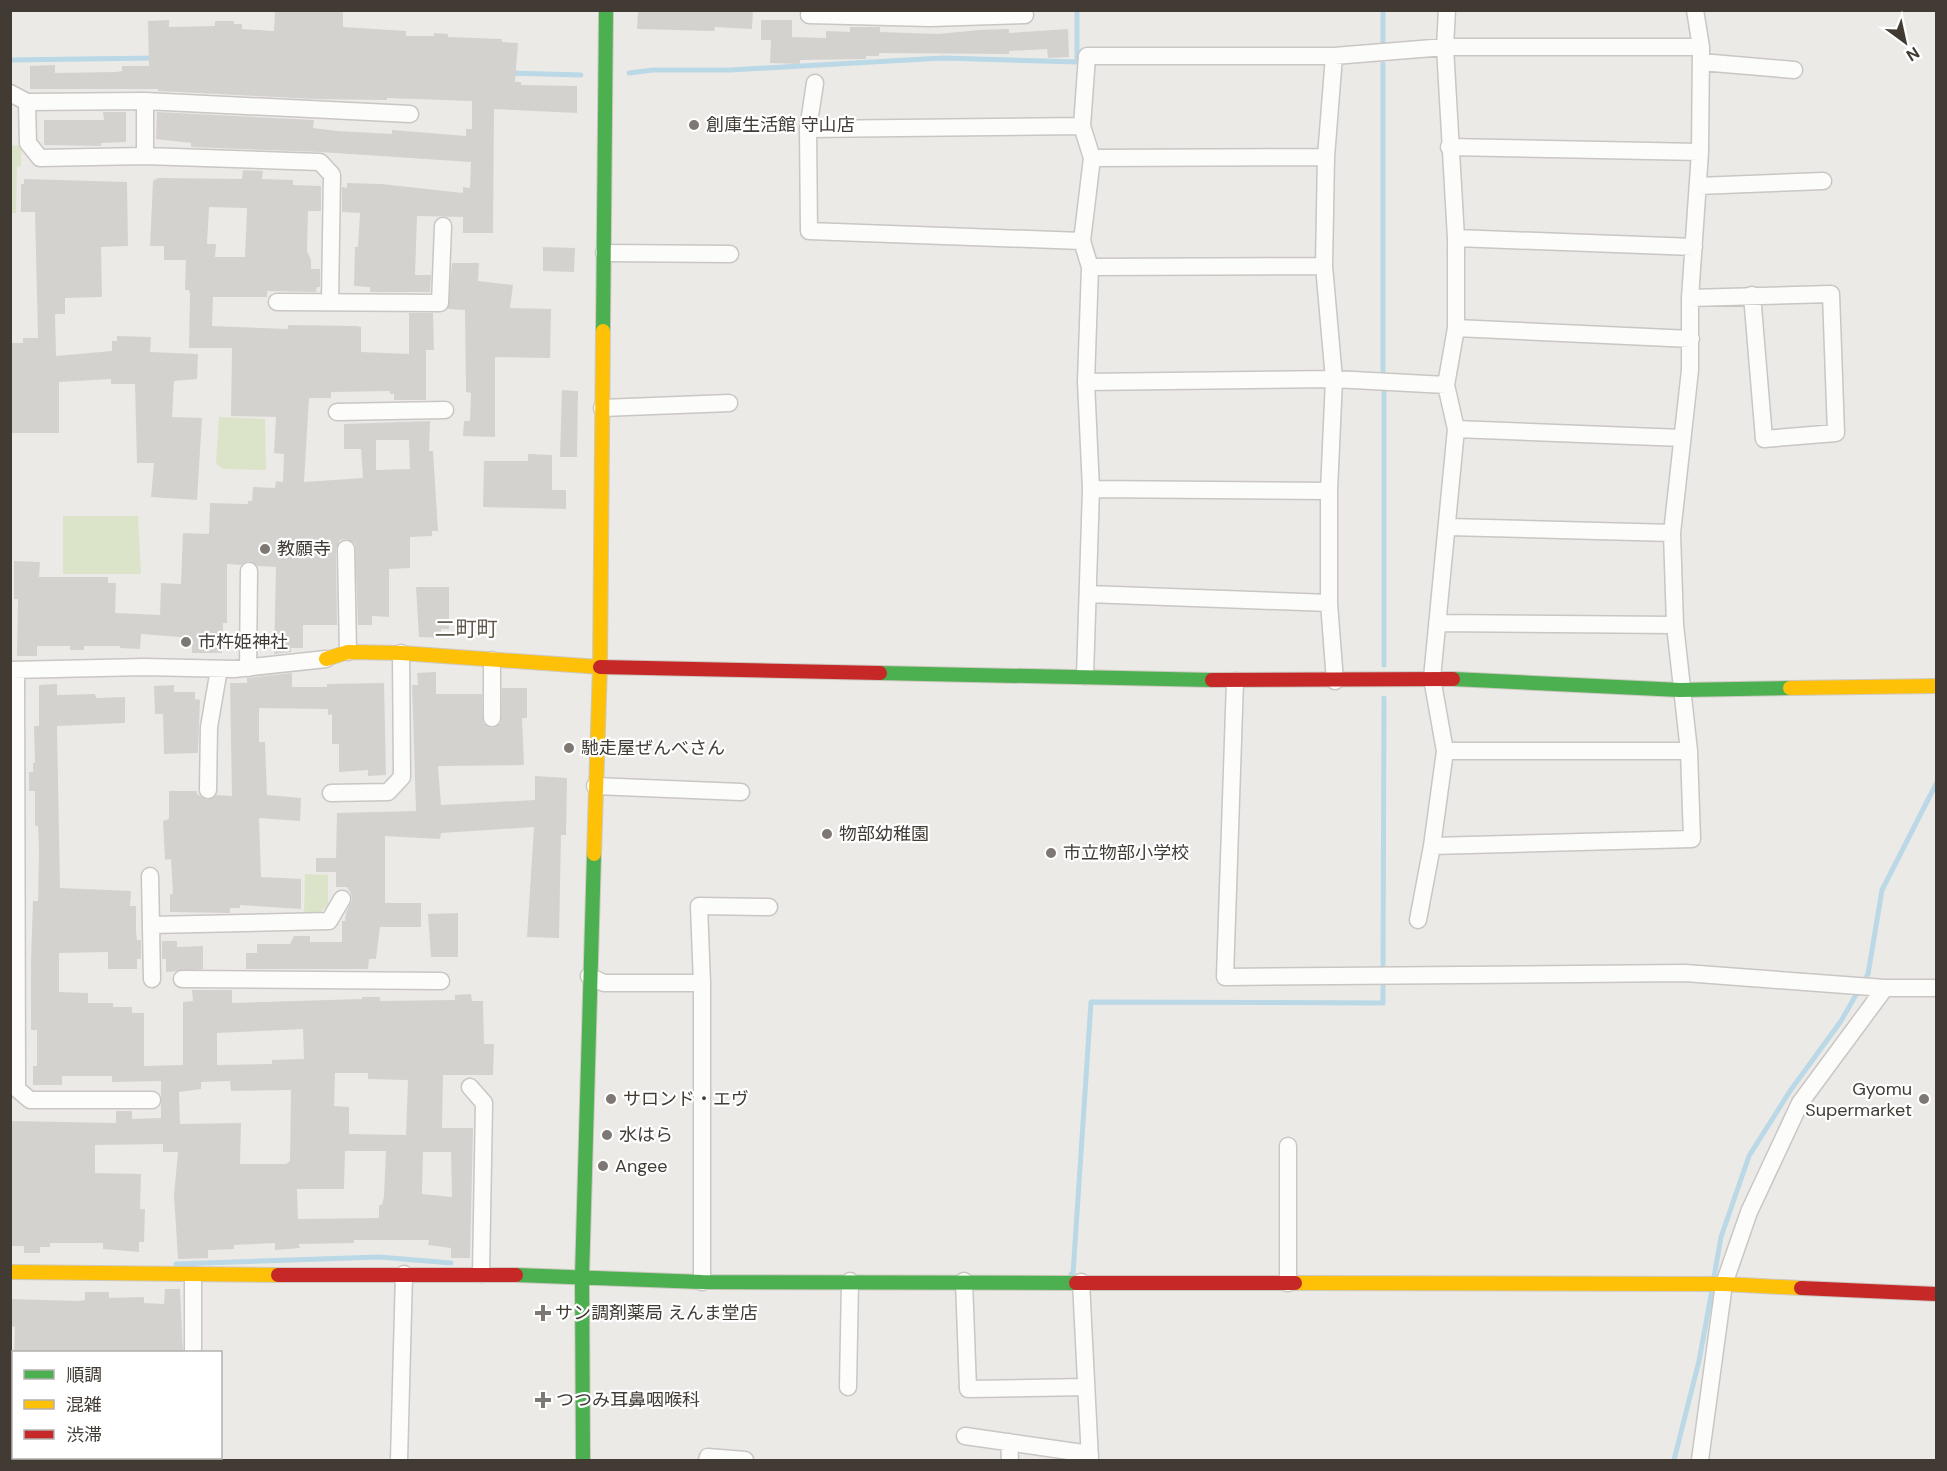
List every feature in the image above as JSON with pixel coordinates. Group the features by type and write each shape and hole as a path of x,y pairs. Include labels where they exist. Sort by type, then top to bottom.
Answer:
{"street":[{"path":"583,1461 582,1276 589,976 600,665 606,10"},
{"path":"1418,920 1432,846 1445,752 1432,678 1456,429 1446,385 1456,328 1456,238 1445,47 1447,10"},
{"path":"1432,846 1692,838 1689,752 1680,690 1675,625 1672,533 1691,339 1690,298 1700,152 1701,54 1695,10"},
{"path":"809,15 1025,15"},
{"path":"1086,676 1091,489 1086,382 1090,267 1082,241 1092,158 1082,126 1087,56 1334,56 1445,47 1701,54 1794,70"},
{"path":"1334,56 1326,157 1324,266 1334,379 1329,491 1329,603 1335,681"},
{"path":"815,83 807,129 809,231 1082,241"},
{"path":"10,93 27,102 145,101 410,114"},
{"path":"145,101 145,156"},
{"path":"27,102 28,143 40,158 145,156 320,162 332,176 330,302"},
{"path":"807,129 1082,126"},
{"path":"1449,147 1700,152"},
{"path":"1092,158 1326,157"},
{"path":"1698,186 1823,181"},
{"path":"277,302 440,303 443,226"},
{"path":"1456,238 1694,247"},
{"path":"604,253 730,254"},
{"path":"1090,267 1324,266"},
{"path":"1690,298 1752,295 1831,294 1836,433 1764,439 1752,295"},
{"path":"1456,328 1691,339"},
{"path":"1086,382 1334,379 1446,385"},
{"path":"602,408 729,403"},
{"path":"338,412 444,410"},
{"path":"1456,429 1682,438"},
{"path":"1091,489 1329,491"},
{"path":"1448,527 1672,533"},
{"path":"346,549 348,652"},
{"path":"248,668 249,571"},
{"path":"1088,594 1329,603"},
{"path":"1438,623 1675,625"},
{"path":"152,1100 30,1101 17,1089 14,981 13,670 145,667 248,668 326,659 348,652 400,653 566,666 1235,681 1432,678 1680,690 1936,686"},
{"path":"330,793 388,792 402,777 400,653"},
{"path":"492,660 492,718"},
{"path":"208,790 209,727 219,669"},
{"path":"1235,681 1224,977 1685,973 1885,988 1936,988"},
{"path":"1445,752 1689,752"},
{"path":"595,786 741,792"},
{"path":"150,876 152,979"},
{"path":"151,925 329,921 342,900"},
{"path":"702,1275 702,983 699,906 769,907"},
{"path":"589,976 604,983 702,983"},
{"path":"182,979 441,981"},
{"path":"1700,1461 1724,1284 1749,1212 1800,1102 1885,988"},
{"path":"470,1087 484,1103 481,1274"},
{"path":"1288,1146 1288,1283"},
{"path":"10,1272 193,1275 702,1275 850,1281 1724,1284 1936,1294"},
{"path":"399,1461 404,1274"},
{"path":"193,1275 193,1351"},
{"path":"848,1387 850,1281"},
{"path":"964,1281 968,1389 1086,1387"},
{"path":"965,1436 1090,1457 1081,1282"},
{"path":"1010,1442 1010,1461"},
{"path":"707,1461 708,1457 746,1461"}],"green space":[{"path":"21,145 21,166 17,167 16,213 11,213 11,146"},
{"path":"219,417 265,419 266,470 224,469 216,464"},
{"path":"63,516 138,516 141,574 63,574"},
{"path":"305,874 328,875 328,904 320,913 304,914"}],"building":[{"path":"275,10 343,10 343,27 406,31 406,36 434,36 434,33 448,34 448,37 502,39 502,42 518,43 515,82 521,82 521,85 577,86 577,113 494,109 493,233 463,233 463,217 417,216 415,275 431,275 430,292 370,292 370,287 354,286 355,247 358,247 360,213 342,212 342,187 347,188 347,183 381,184 463,193 463,187 470,188 471,162 320,152 191,147 191,143 156,139 157,112 314,120 313,128 337,131 392,134 392,130 466,136 466,129 472,129 472,101 387,98 387,100 315,99 158,91 158,89 30,89 30,66 55,65 55,73 116,72 122,71 122,66 149,66 148,21 169,20 169,27 215,26 215,21 234,21 234,24 242,24 242,29 274,31"},
{"path":"638,10 753,10 752,29 715,27 714,31 637,29"},
{"path":"761,20 792,20 792,37 826,38 826,31 850,32 850,27 880,27 880,32 938,34 979,30 1009,29 1009,33 1068,29 1069,57 1048,58 1047,49 1009,51 1009,54 879,53 879,56 866,56 866,59 800,60 800,64 770,63 771,40 761,40"},
{"path":"103,112 126,112 126,142 101,143 101,146 44,145 44,120 104,120"},
{"path":"243,170 263,171 262,179 293,180 293,185 321,186 321,211 308,211 307,251 311,260 311,269 320,269 320,287 317,287 316,292 267,291 267,297 213,297 212,326 288,329 288,325 356,326 361,327 361,352 409,354 409,313 433,313 434,350 426,350 426,400 394,400 394,394 390,394 390,391 331,392 331,398 309,398 304,482 363,478 361,449 344,449 344,424 430,421 429,451 433,451 438,531 432,531 432,536 410,537 410,568 389,569 389,617 372,616 372,625 358,625 355,544 346,539 340,540 336,549 337,625 303,625 303,648 291,648 291,652 274,654 276,567 258,566 249,561 241,565 227,564 227,623 223,623 222,653 192,653 192,638 141,634 140,649 120,648 120,646 84,646 84,650 70,650 70,646 37,646 37,656 17,656 18,599 14,599 14,561 40,562 39,577 108,577 108,583 116,583 115,613 160,615 161,583 181,584 183,533 209,534 210,503 248,504 248,501 252,501 253,487 275,488 276,481 283,482 284,454 274,453 276,417 231,416 232,348 189,348 190,294 189,290 185,290 186,260 164,260 164,246 150,246 153,181 158,178 242,179","holes":["209,207 247,208 245,257 215,257 216,244 207,244","376,440 409,440 410,469 376,470"]},
{"path":"24,179 127,182 128,246 101,247 102,297 65,298 65,314 55,314 56,356 112,351 112,341 117,341 117,336 151,337 150,352 198,354 197,379 174,381 172,417 202,418 197,500 151,497 154,463 137,463 135,384 111,384 111,379 59,382 59,433 10,433 10,343 23,343 23,338 38,338 35,212 21,212 21,184 24,184"},
{"path":"543,247 575,248 574,272 543,271"},
{"path":"452,263 479,263 478,281 513,285 510,308 551,309 550,358 495,357 495,437 463,436 464,421 470,421 471,393 466,392 465,310 448,309"},
{"path":"562,390 578,391 577,457 560,457"},
{"path":"528,454 552,455 552,490 566,490 566,509 483,507 484,461 528,461"},
{"path":"416,587 449,587 449,629 441,629 441,638 419,637"},
{"path":"436,672 436,694 482,694 483,723 491,728 501,723 502,688 527,688 527,718 522,718 524,765 438,766 441,805 535,800 535,776 567,778 566,835 561,835 559,938 527,937 534,827 441,833 440,839 385,836 385,903 421,903 421,927 380,927 376,959 369,959 368,969 246,969 246,953 257,953 257,944 290,944 294,936 310,936 310,942 342,942 342,921 345,921 352,900 351,894 347,887 336,887 336,872 316,872 316,858 336,858 337,813 416,811 412,685 418,685 417,673"},
{"path":"292,673 292,687 384,683 386,775 368,776 368,770 339,772 339,744 332,744 332,714 328,715 328,709 259,708 259,742 265,742 267,795 301,798 300,821 259,818 261,877 301,879 301,909 240,905 240,908 230,908 230,913 170,912 170,894 173,894 171,859 165,860 163,821 169,819 169,791 197,791 197,794 207,800 217,795 232,796 230,683 247,683 247,678"},
{"path":"57,684 57,695 95,694 96,698 125,697 125,723 57,726 60,888 131,891 130,906 136,906 137,940 141,940 141,959 137,959 137,969 108,969 108,952 59,953 59,992 88,993 88,1003 113,1003 113,1007 132,1007 132,1013 144,1013 144,1066 183,1065 183,1002 193,1001 192,990 232,990 232,1003 362,999 362,997 380,997 380,1001 455,1000 455,995 471,994 472,1001 483,1001 484,1044 494,1044 493,1075 443,1075 442,1128 473,1128 470,1258 451,1258 451,1248 428,1245 429,1240 354,1240 354,1243 299,1244 300,1248 275,1250 275,1243 234,1245 234,1249 208,1250 208,1258 178,1259 174,1195 178,1152 163,1152 163,1144 95,1145 95,1173 141,1174 140,1209 145,1209 144,1242 139,1242 139,1252 103,1249 103,1243 50,1243 50,1247 40,1247 40,1253 24,1253 24,1246 10,1246 10,1121 116,1123 116,1111 132,1111 132,1119 161,1118 161,1081 112,1082 112,1076 62,1076 62,1085 33,1085 33,1066 37,1066 37,1030 31,1030 31,960 33,901 38,901 39,850 38,826 35,826 35,791 29,791 29,772 33,772 33,763 35,763 34,726 39,726 39,685","holes":["303,1029 304,1059 272,1060 272,1064 217,1065 217,1033","335,1073 368,1073 368,1079 408,1080 406,1135 349,1134 349,1107 334,1106","230,1081 231,1091 291,1090 290,1161 286,1164 240,1164 241,1123 180,1124 179,1092 201,1089 201,1082","345,1151 386,1151 384,1196 382,1205 379,1205 379,1218 298,1219 297,1189 344,1189","423,1152 451,1152 452,1197 422,1194"]},
{"path":"174,685 174,692 195,692 195,699 200,700 198,753 164,754 163,714 155,714 154,686"},
{"path":"458,913 458,957 431,957 428,914"},
{"path":"162,941 177,941 177,947 203,946 203,969 166,972 166,959 162,959"},
{"path":"165,1289 180,1289 183,1351 14,1351 15,1327 10,1326 10,1299 80,1301 85,1300 85,1292 109,1292 109,1298 144,1297 144,1303 164,1304"}],"waterway":[{"path":"629,73 653,70 730,70 943,58 1077,62 1077,10"},
{"path":"1383,10 1383,42"},
{"path":"10,60 156,58"},
{"path":"1383,64 1383,374"},
{"path":"509,73 581,75"},
{"path":"1384,391 1384,665"},
{"path":"1383,972 1384,698"},
{"path":"1714,1277 1721,1237 1749,1156 1790,1091 1841,1021 1868,974 1882,890 1936,784"},
{"path":"1071,1274 1073,1274 1091,1002 1383,1003 1383,982"},
{"path":"176,1264 379,1257 451,1263"},
{"path":"1674,1460 1699,1361 1712,1290"}],"traffic: fast":[{"path":"603,331 606,10"},
{"path":"880,673 1212,680"},
{"path":"1453,679 1680,690 1790,688"},
{"path":"583,1460 582,1277 594,854"},
{"path":"516,1275 702,1282 1076,1283"}],"traffic: slow":[{"path":"594,854 600,665 603,331"},
{"path":"326,659 348,652 401,653 600,667"},
{"path":"1790,688 1936,686"},
{"path":"10,1272 278,1275"},
{"path":"1295,1283 1724,1284 1801,1288"}],"traffic: jam":[{"path":"600,667 880,673"},
{"path":"1212,680 1453,679"},
{"path":"278,1275 516,1275"},
{"path":"1076,1283 1295,1283"},
{"path":"1801,1288 1936,1294"}],"place":[{"name":"創庫生活館 守山店","path":"694,125"},
{"name":"教願寺","path":"265,549"},
{"name":"市杵姫神社","path":"186,642"},
{"name":"馳走屋ぜんべさん","path":"569,748"},
{"name":"物部幼稚園","path":"827,834"},
{"name":"市立物部小学校","path":"1051,853"},
{"name":"サロンド・エヴ","path":"611,1099"},
{"name":"Gyomu Supermarket","path":"1924,1099"},
{"name":"水はら","path":"607,1135"},
{"name":"Angee","path":"603,1166"},
{"name":"サン調剤薬局 えんま堂店","path":"543,1313"},
{"name":"つつみ耳鼻咽喉科","path":"543,1400"}],"district":[{"name":"二町町","path":"466,629"}]}
